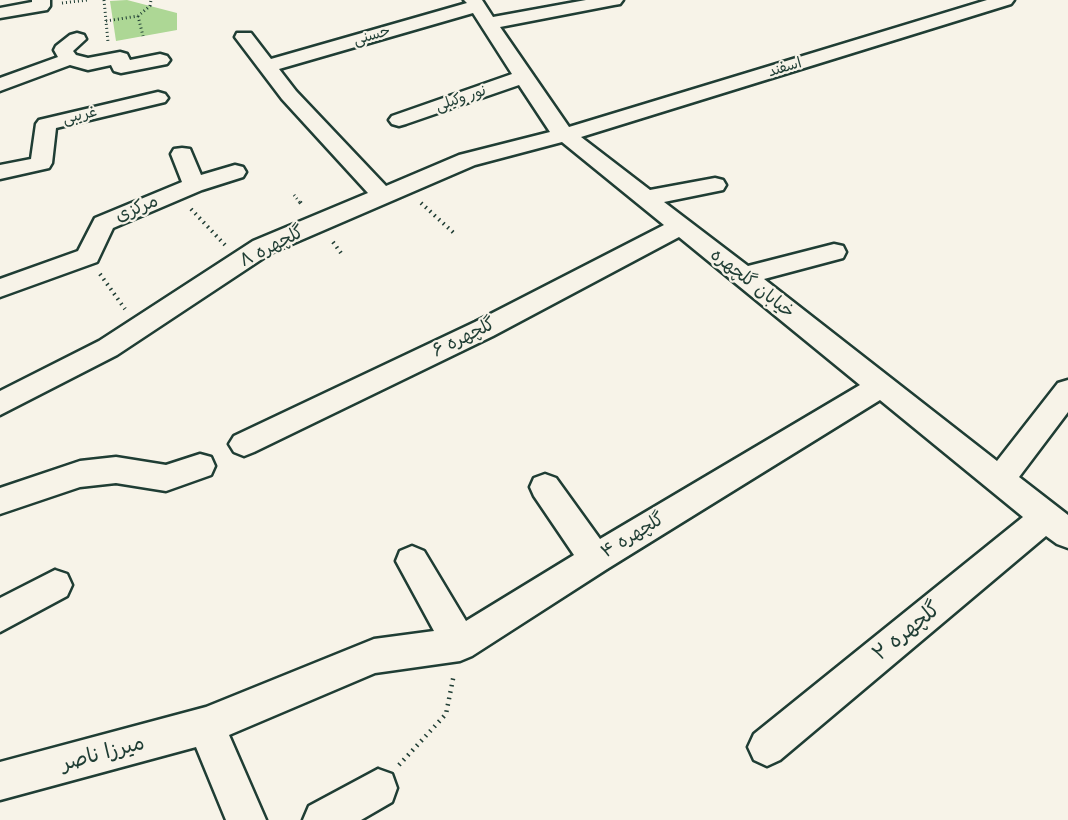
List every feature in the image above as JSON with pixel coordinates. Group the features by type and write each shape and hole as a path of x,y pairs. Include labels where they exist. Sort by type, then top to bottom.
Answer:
{"street":[{"path":"0,13 41,6 42,0"},
{"name":"حسنی","path":"267,66 350,35 479,10 614,0"},
{"name":"اسفند","path":"565,135 1005,0"},
{"name":"خیابان گلچهره","path":"479,10 558,129 1057,526"},
{"path":"244,37 289,95 393,191"},
{"path":"69,59 63,50 77,39"},
{"path":"0,85 69,59 88,64 120,58 121,67 160,60"},
{"name":"نور وکیلی","path":"399,120 523,78"},
{"name":"غریبی","path":"0,172 41,163 46,124 158,98"},
{"name":"گلچهره ۸","path":"0,404 108,348 262,247 467,160 565,135"},
{"path":"182,154 185,189"},
{"name":"مرکزی","path":"88,256 103,223 185,189 235,172"},
{"path":"645,198 715,185"},
{"name":"گلچهره ۶","path":"244,444 484,329 680,226"},
{"path":"743,276 834,252"},
{"path":"0,288 88,256"},
{"name":"گلچهره ۴","path":"374,656 460,644 595,559 881,386"},
{"path":"1000,480 1068,391"},
{"path":"0,501 80,474 117,470 166,478 200,466"},
{"path":"545,487 595,559"},
{"name":"گلچهره ۲","path":"767,747 1057,526"},
{"path":"412,561 460,644"},
{"path":"0,616 55,585"},
{"name":"میرزا ناصر","path":"0,781 206,726 374,656"},
{"path":"206,726 246,820"},
{"path":"323,820 378,788"}],"path":[{"path":"104,0 108,43"},
{"path":"106,21 138,16 150,6 150,0"},
{"path":"138,16 144,36"},
{"path":"185,189 241,261"},
{"path":"393,191 456,235"},
{"path":"88,256 138,328"},
{"path":"378,788 446,714 460,644"}],"green space":[{"path":"127,0 177,13 177,30 116,41 110,1"}]}
